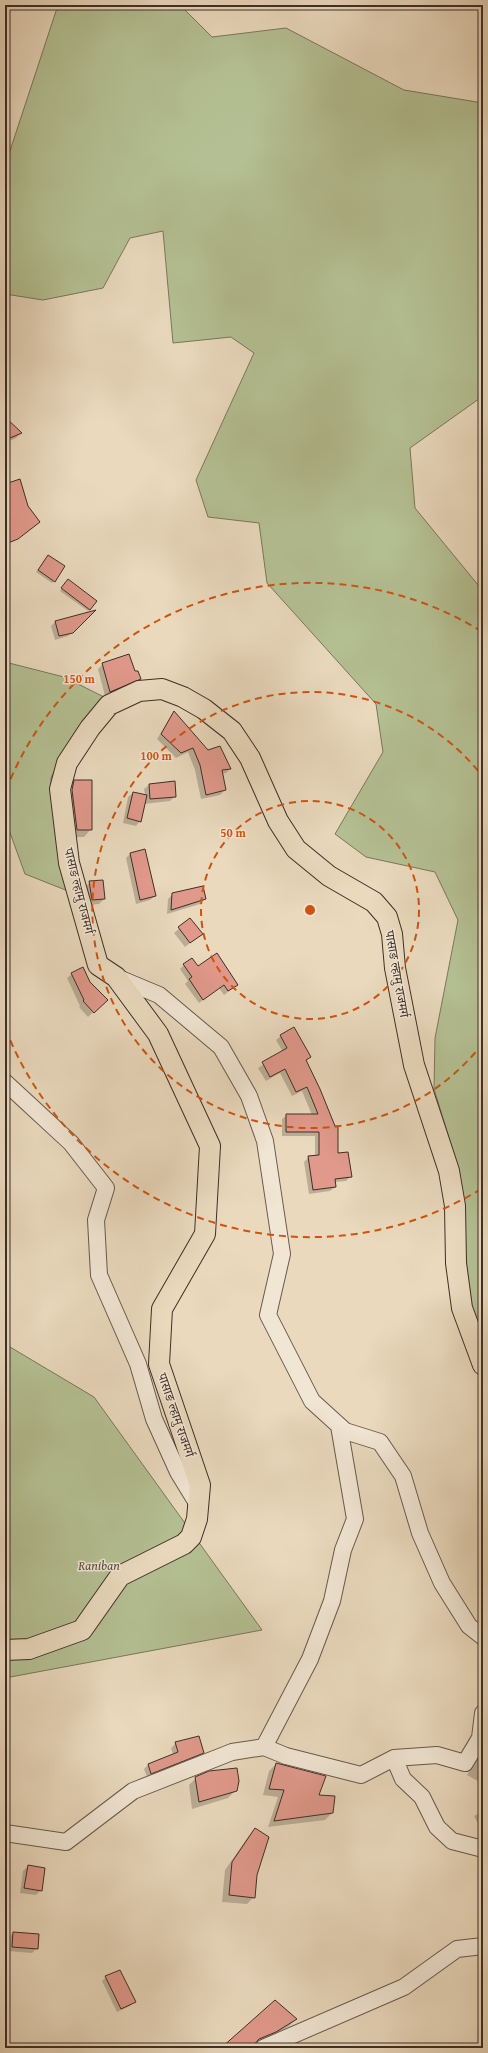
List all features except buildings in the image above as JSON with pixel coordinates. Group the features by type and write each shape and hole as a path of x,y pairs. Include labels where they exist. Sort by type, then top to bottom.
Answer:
{"main road":[{"name":"पासाङ ल्हामु राजमर्ग","path":"5,1650 29,1649 82,1630 120,1576 178,1549 188,1540 194,1530 197,1520 200,1485 159,1364 162,1310 206,1234 210,1146 158,1034 116,977 98,965 70,863 60,789 68,763 90,728 109,705 140,691 162,689 183,697 204,709 232,731 250,758 278,821 296,849 329,876 374,902 387,917 392,934 395,968 414,1065 449,1171 455,1206 456,1263 462,1308 483,1365"}],"street":[{"path":"116,977 159,995 221,1047 249,1096 265,1141 282,1254 268,1315 312,1401 345,1431 380,1442 403,1476 420,1533 442,1582 469,1626 483,1637"},
{"path":"5,1082 71,1143 106,1188 96,1220 99,1275 138,1364 154,1419 178,1472 198,1503"},
{"path":"264,1747 310,1659 332,1601 343,1550 355,1519 339,1426"},
{"path":"5,1833 66,1842 133,1791 232,1752 264,1747 286,1756 361,1775 394,1758 437,1755 465,1763 480,1738 483,1713"},
{"path":"394,1758 403,1779 422,1797 437,1827 452,1841 483,1849"},
{"path":"263,2048 404,1987 457,1949 483,1946"}],"green space":[{"path":"58,5 180,5 212,37 286,28 404,90 483,103 483,396 410,448 415,508 483,591 483,1341 470,1304 465,1263 464,1209 458,1167 434,1089 435,1038 458,920 435,872 366,857 335,834 383,752 376,704 267,583 259,523 208,517 196,480 254,353 231,337 173,343 163,231 130,238 103,288 43,300 5,294 5,166"},
{"path":"5,662 64,677 104,697 61,757 51,778 51,798 68,891 25,874 5,819"},
{"name":"Raniban","path":"5,1344 94,1397 262,1630 5,1678"}]}
